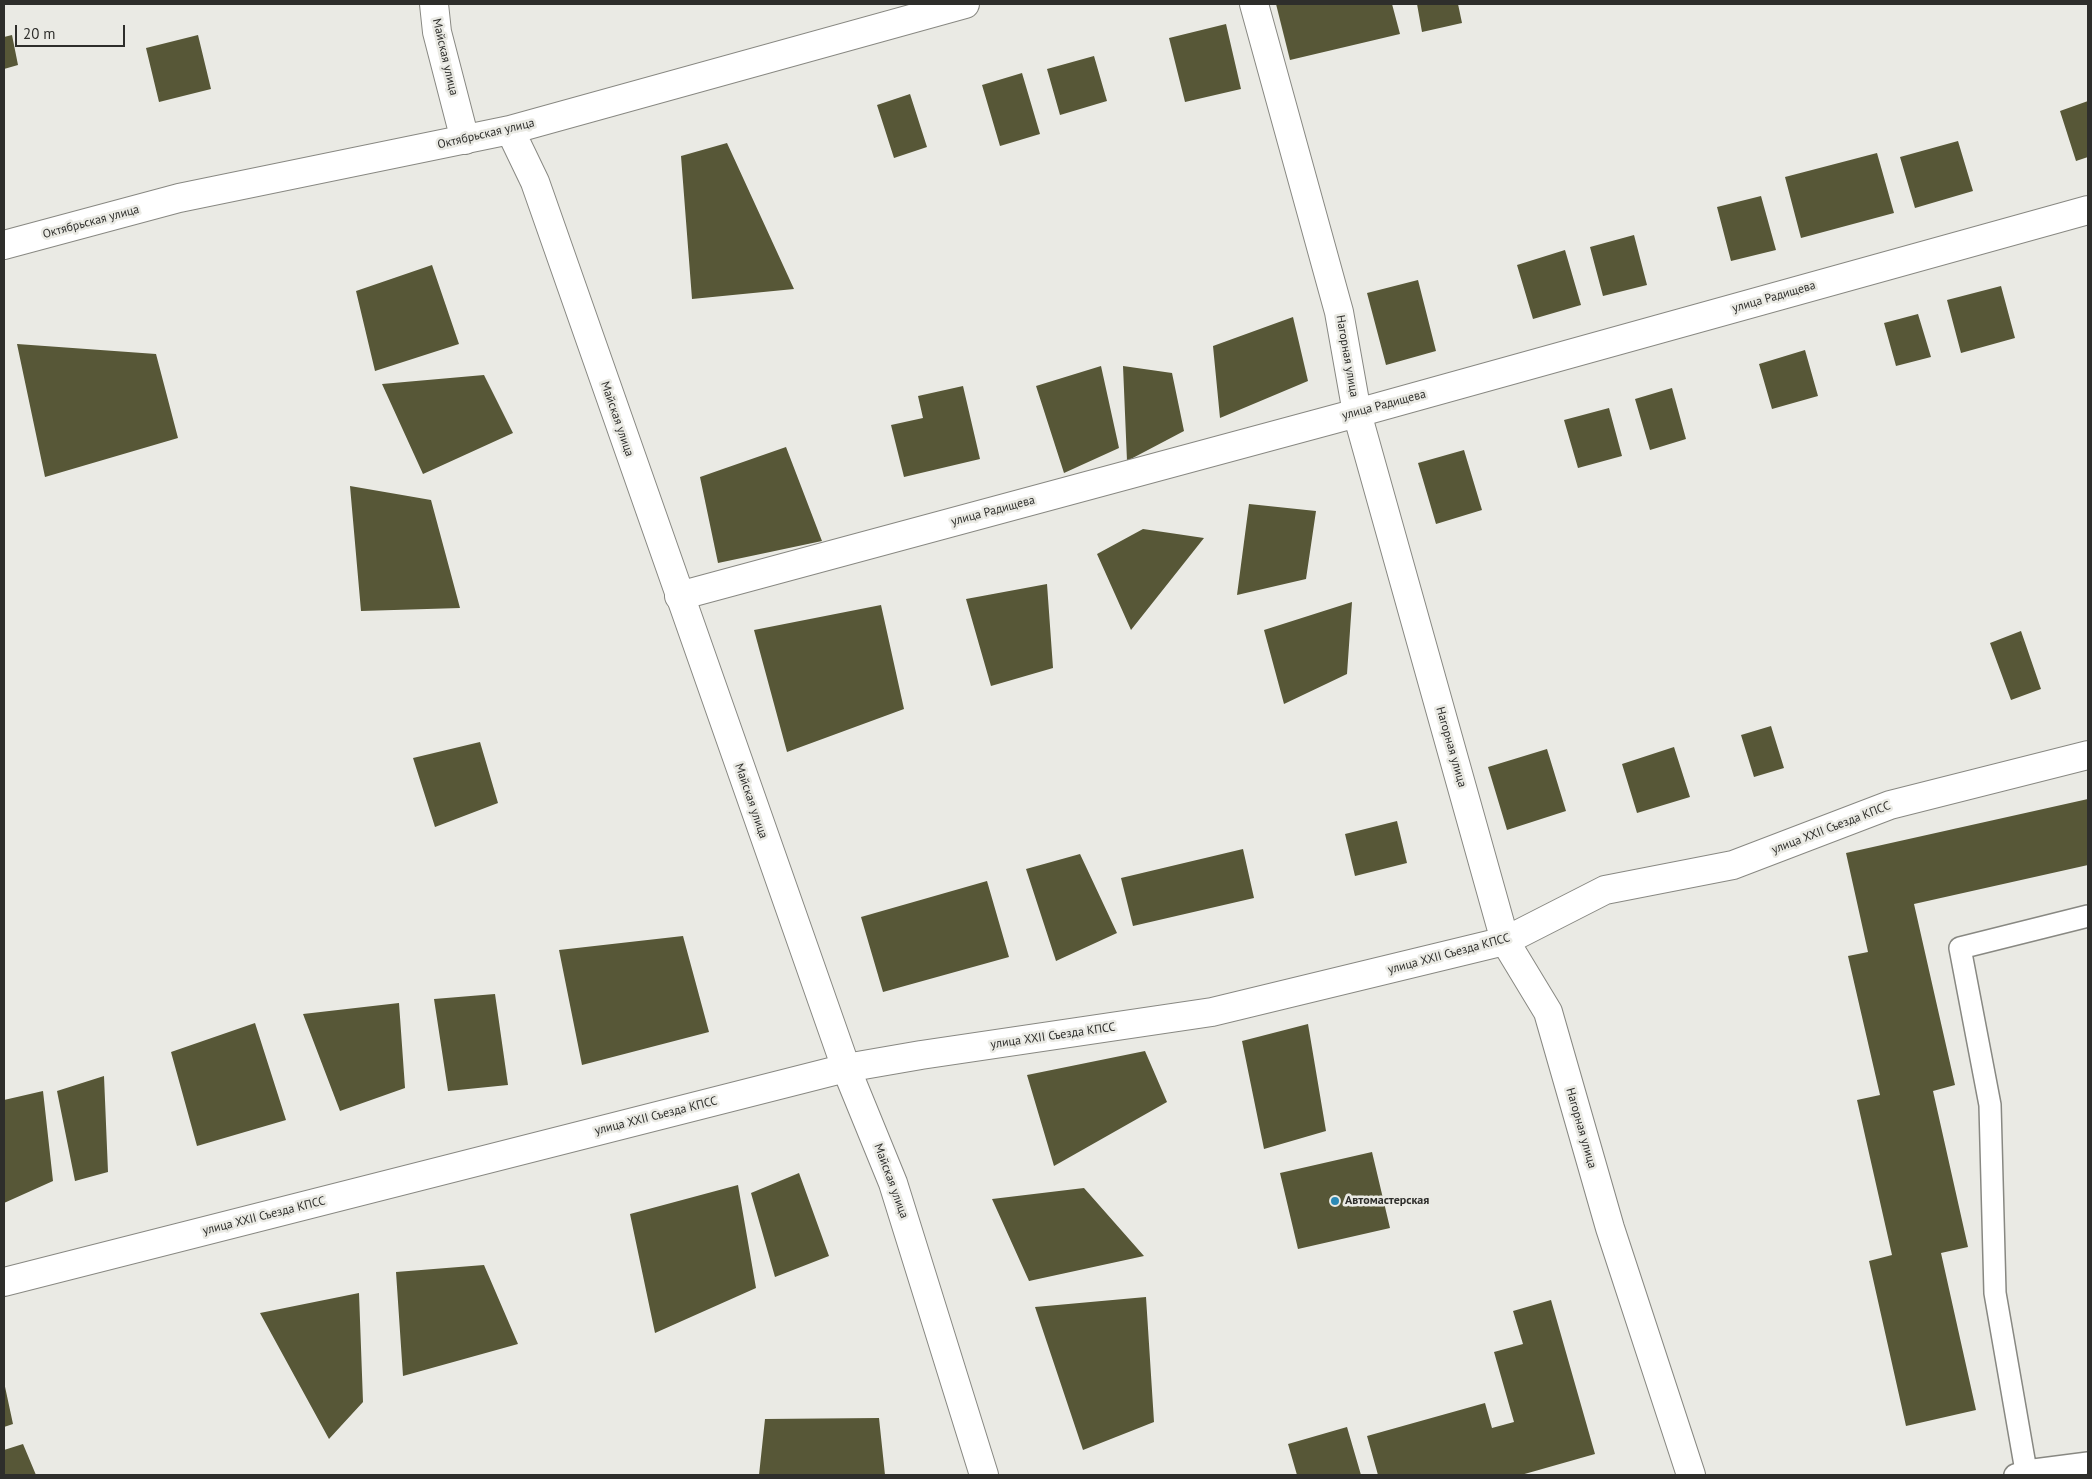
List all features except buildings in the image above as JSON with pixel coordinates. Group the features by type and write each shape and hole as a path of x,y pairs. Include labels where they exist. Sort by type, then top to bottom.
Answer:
{"street":[{"name":"Майская улица","path":"434,4 437,32 465,140"},
{"name":"Октябрьская улица","path":"4,245 179,198 510,130 918,10 964,4"},
{"name":"Нагорная улица","path":"1254,4 1339,312 1357,413 1505,941 1548,1012 1610,1228 1691,1475"},
{"name":"Майская улица","path":"510,130 535,182 846,1068 894,1183 984,1475"},
{"name":"улица Радищева","path":"679,596 1357,413 2088,210"},
{"name":"улица XXII Съезда КПСС","path":"4,1282 846,1068 921,1055 1212,1012 1505,941 1605,890 1733,865 1890,805 2088,755"}],"lane":[{"path":"2088,916 1960,948 1990,1105 1995,1293 2020,1473 2088,1463"}],"place":[{"name":"Автомастерская","path":"1335,1201"}]}
